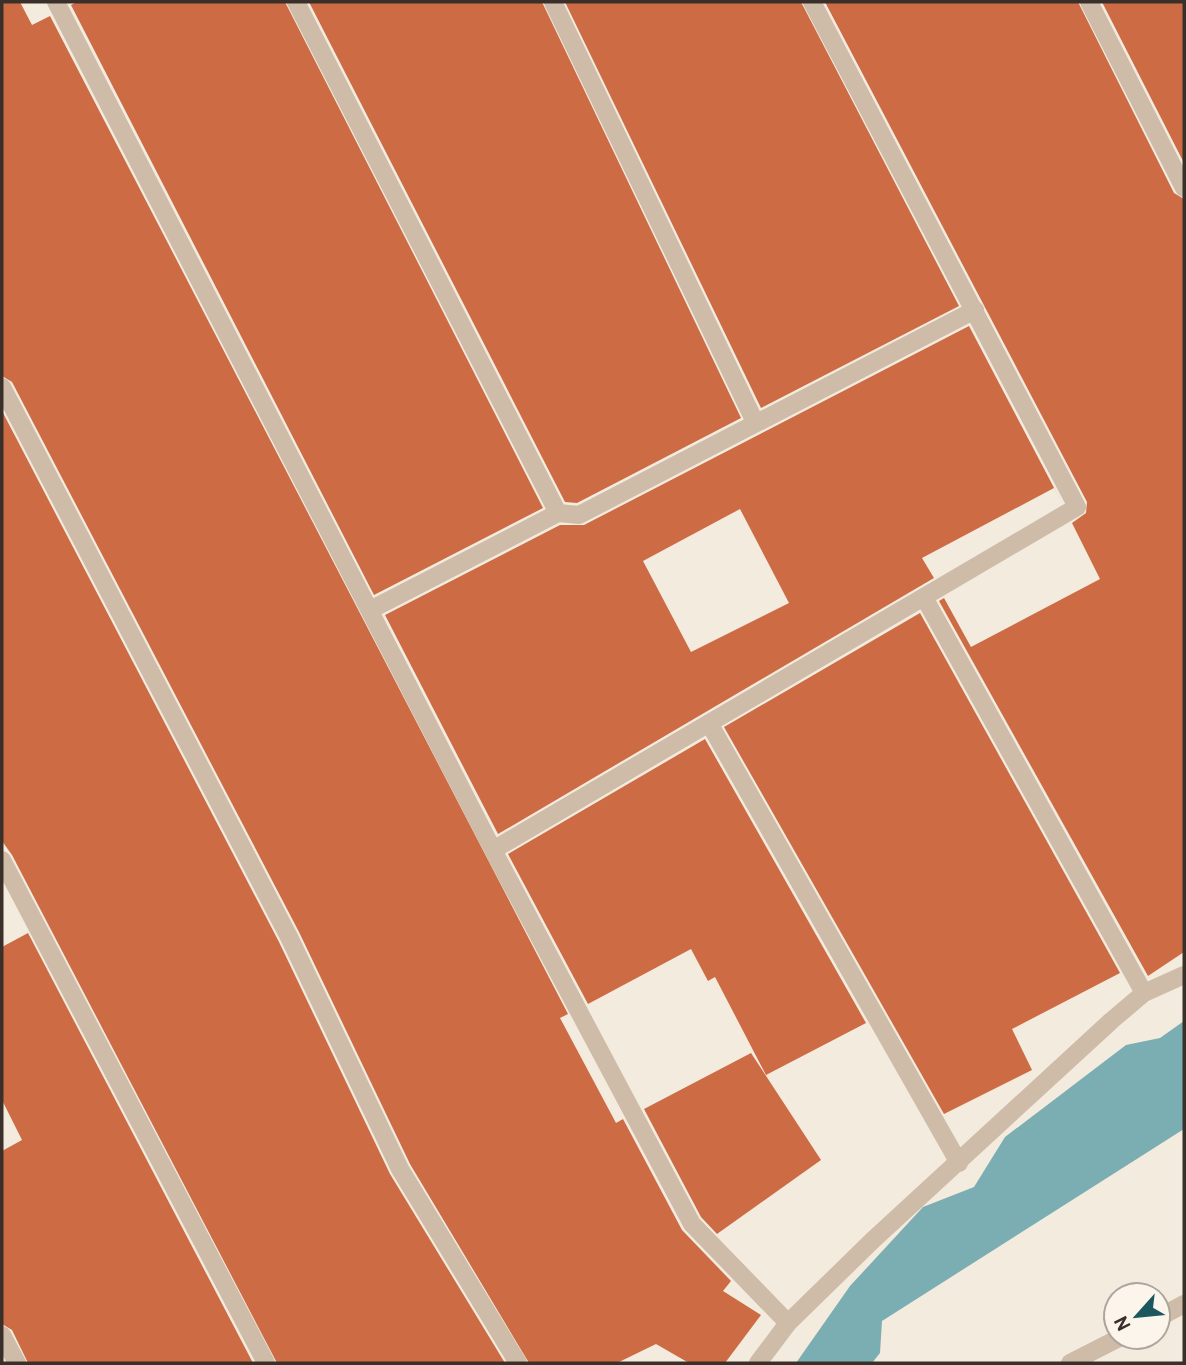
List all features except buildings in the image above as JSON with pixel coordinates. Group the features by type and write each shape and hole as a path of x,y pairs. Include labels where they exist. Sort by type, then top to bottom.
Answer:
{"street":[{"path":"56,2 372,609 493,850 692,1224 788,1323"},
{"path":"296,2 558,513"},
{"path":"553,2 755,422"},
{"path":"493,850 1077,507 812,2"},
{"path":"1089,2 1184,188"},
{"path":"372,609 558,513 579,515 975,310"},
{"path":"2,387 289,937 400,1169 518,1363"},
{"path":"925,598 1144,993"},
{"path":"709,723 959,1163"},
{"path":"2,860 266,1363"},
{"path":"758,1363 788,1323 875,1238 1144,993 1184,975"},
{"path":"2,1335 17,1363"},
{"path":"1070,1363 1102,1347"}],"water":[{"path":"1184,1021 1184,1129 882,1321 880,1353 872,1363 796,1363 850,1286 923,1207 974,1187 1005,1137 1126,1045 1160,1038"}]}
